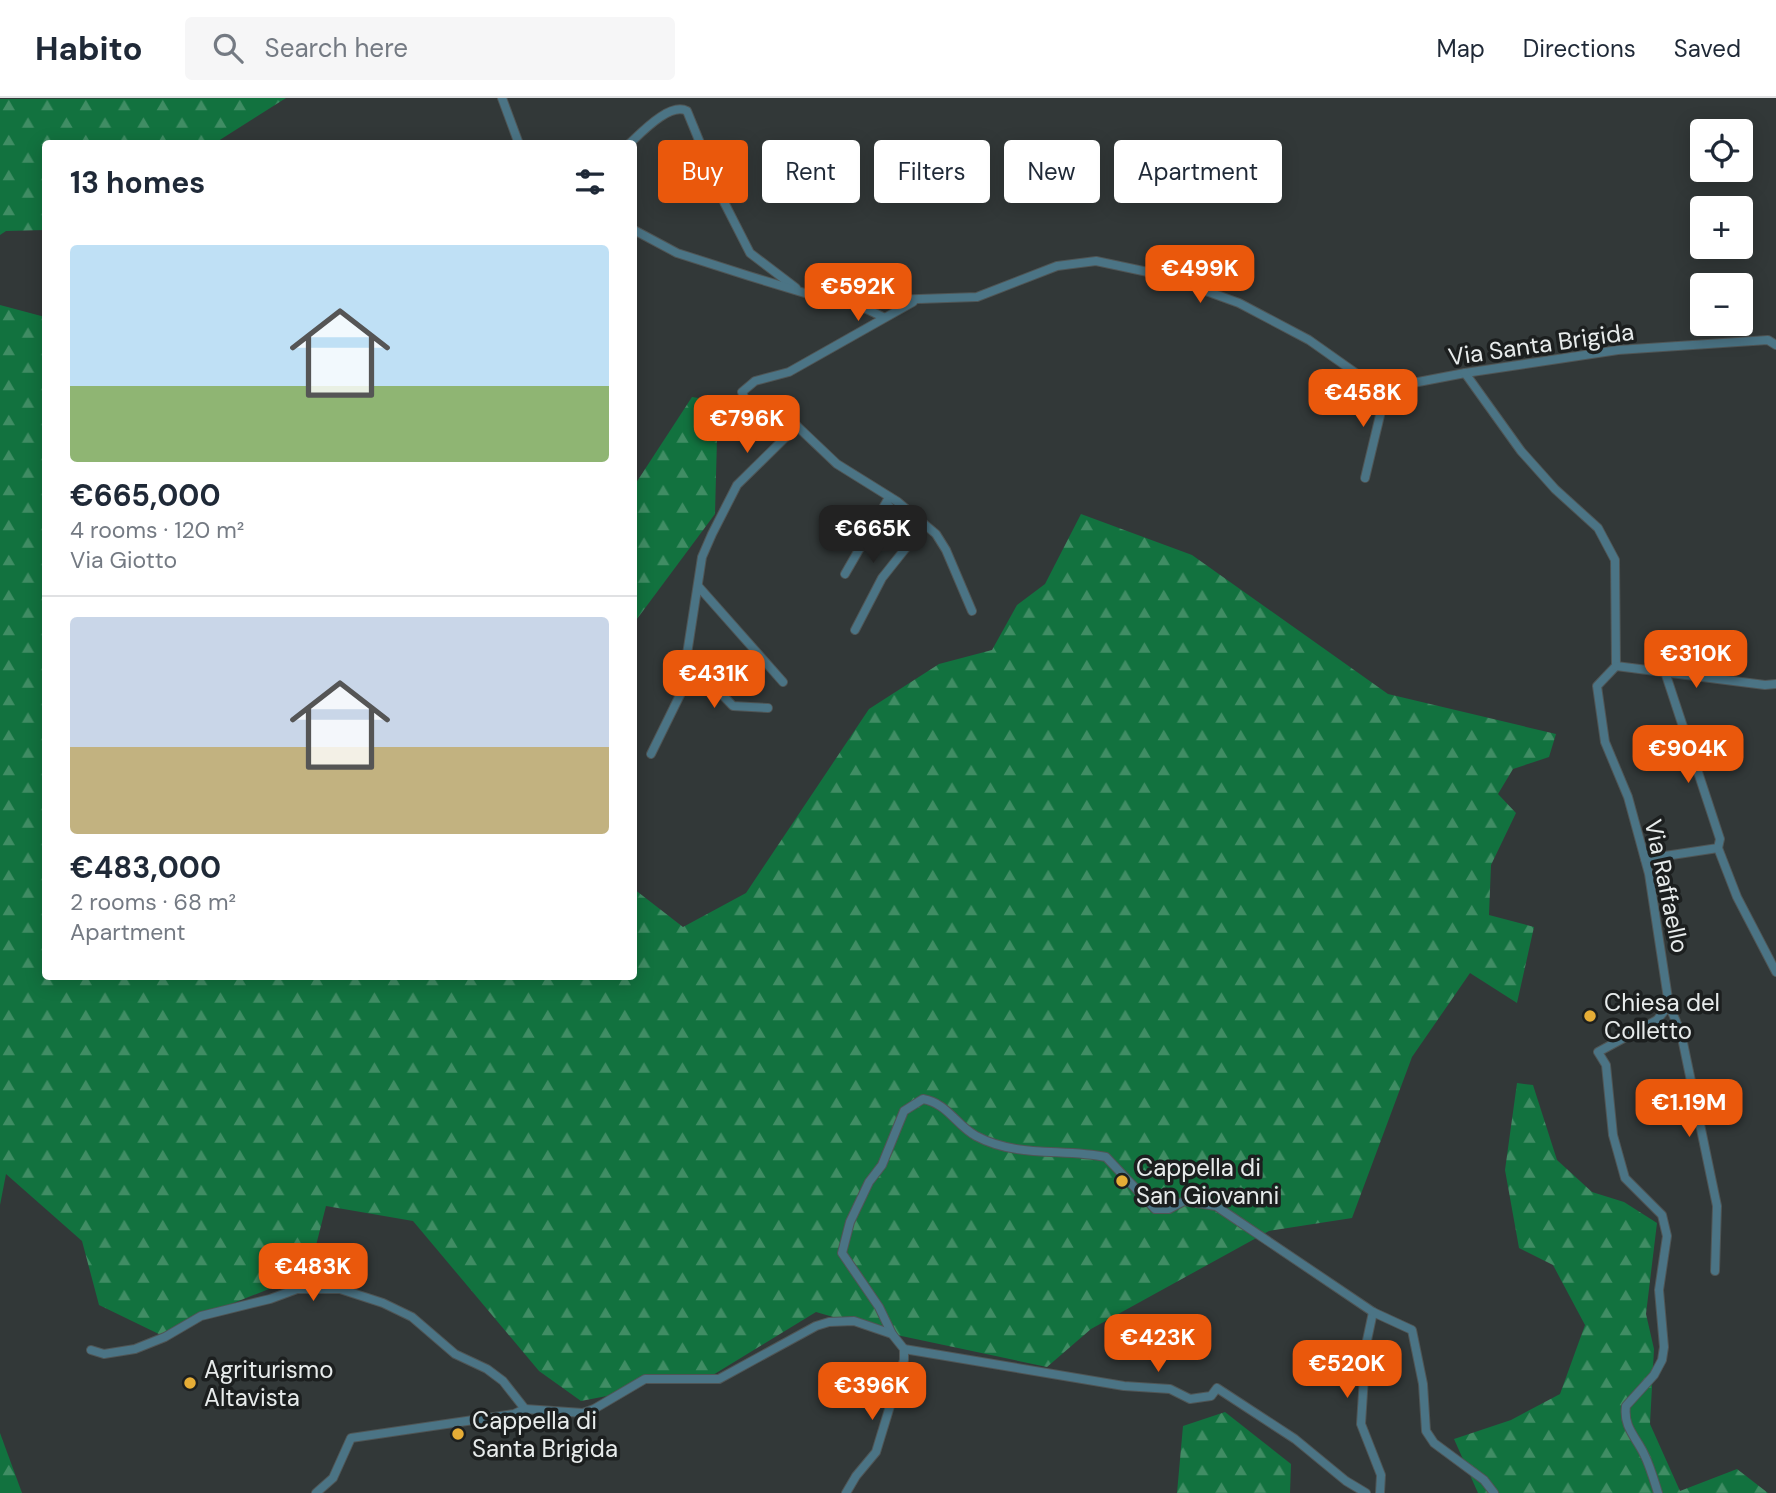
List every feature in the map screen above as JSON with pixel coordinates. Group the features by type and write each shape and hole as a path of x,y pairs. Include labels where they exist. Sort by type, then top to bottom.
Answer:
{"street":[{"path":"502,98 518,140"},
{"path":"633,140 651,124 674,110 687,111 725,204 750,253 801,292"},
{"path":"637,232 677,253 801,292 847,299 916,301 977,297 1057,265 1096,261 1162,275 1239,303 1309,340 1367,381 1387,386 1365,478"},
{"path":"847,299 863,310 883,317"},
{"path":"916,301 883,317 789,372 746,387 742,397 746,402 783,414 836,464 887,495 936,534 946,550 972,611"},
{"name":"Via Santa Brigida","path":"1387,386 1618,351 1768,340 1776,345"},
{"path":"1465,373 1521,451 1555,489 1598,528 1615,560 1616,666 1765,685 1776,684"},
{"path":"651,754 681,693 702,557 737,485 797,426"},
{"path":"855,630 882,578 909,544 912,534 888,505 887,495"},
{"path":"845,574 888,505"},
{"path":"698,586 783,682"},
{"path":"685,656 733,706 768,708"},
{"name":"Via Raffaello","path":"1616,666 1597,686 1605,742 1628,797 1645,859 1669,1005 1681,1032 1717,1206 1715,1271"},
{"path":"1665,672 1720,839 1718,848 1737,897 1776,972"},
{"path":"1645,859 1718,848"},
{"path":"1658,1493 1646,1457 1626,1423 1625,1412 1626,1406 1654,1376 1662,1360 1664,1347 1658,1300 1666,1252 1666,1225 1652,1202 1625,1178 1613,1135 1608,1076 1602,1056 1598,1052 1657,1020 1669,1005"},
{"path":"846,1493 876,1452 892,1406 904,1360 904,1349 842,1252 843,1243 869,1182 882,1166 904,1111 923,1099 936,1101 976,1136 1027,1152 1106,1157 1155,1209 1169,1209 1184,1201 1216,1206 1373,1312 1412,1330 1423,1384 1426,1431 1434,1443 1484,1480 1493,1493"},
{"path":"91,1350 104,1354 135,1349 165,1337 201,1316 270,1299 297,1289 340,1289 383,1303 412,1317 455,1354 487,1369 503,1381 525,1409"},
{"path":"1373,1312 1366,1345 1361,1424 1381,1475 1380,1493"},
{"path":"316,1493 333,1478 351,1438 514,1414 525,1409 583,1413 645,1379 719,1379 816,1326 829,1322 854,1321 892,1334"},
{"path":"904,1349 1124,1386 1170,1389 1190,1399 1211,1396 1217,1388 1295,1439 1346,1481 1366,1493"}],"green space":[{"path":"286,98 220,140 42,140 42,230 6,231 0,235 0,99"},
{"path":"0,305 42,316 42,980 637,980 637,891 683,927 746,893 869,709 939,664 992,650 1017,605 1045,584 1081,514 1192,555 1388,694 1556,734 1549,757 1513,769 1498,794 1516,813 1491,865 1489,915 1534,927 1517,1003 1470,973 1412,1057 1352,1218 1269,1231 1091,1329 1047,1367 892,1334 816,1312 708,1378 644,1382 612,1395 581,1401 539,1371 413,1221 326,1206 309,1273 201,1316 165,1337 99,1305 82,1241 6,1174 0,1205"},
{"path":"692,397 718,401 715,514 637,619 637,481"},
{"path":"1517,1083 1533,1085 1557,1160 1592,1192 1624,1202 1657,1223 1646,1314 1654,1349 1650,1424 1680,1491 1737,1469 1768,1493 1478,1493 1454,1439 1511,1420 1560,1394 1585,1325 1553,1265 1519,1248 1505,1170"},
{"path":"1225,1412 1291,1464 1290,1493 1177,1493 1183,1426"},
{"path":"0,1433 22,1493 0,1493"}],"place":[{"name":"Chiesa del Colletto","path":"1590,1016"},
{"name":"Cappella di San Giovanni","path":"1122,1181"},
{"name":"Agriturismo Altavista","path":"190,1383"},
{"name":"Cappella di Santa Brigida","path":"458,1434"}]}
